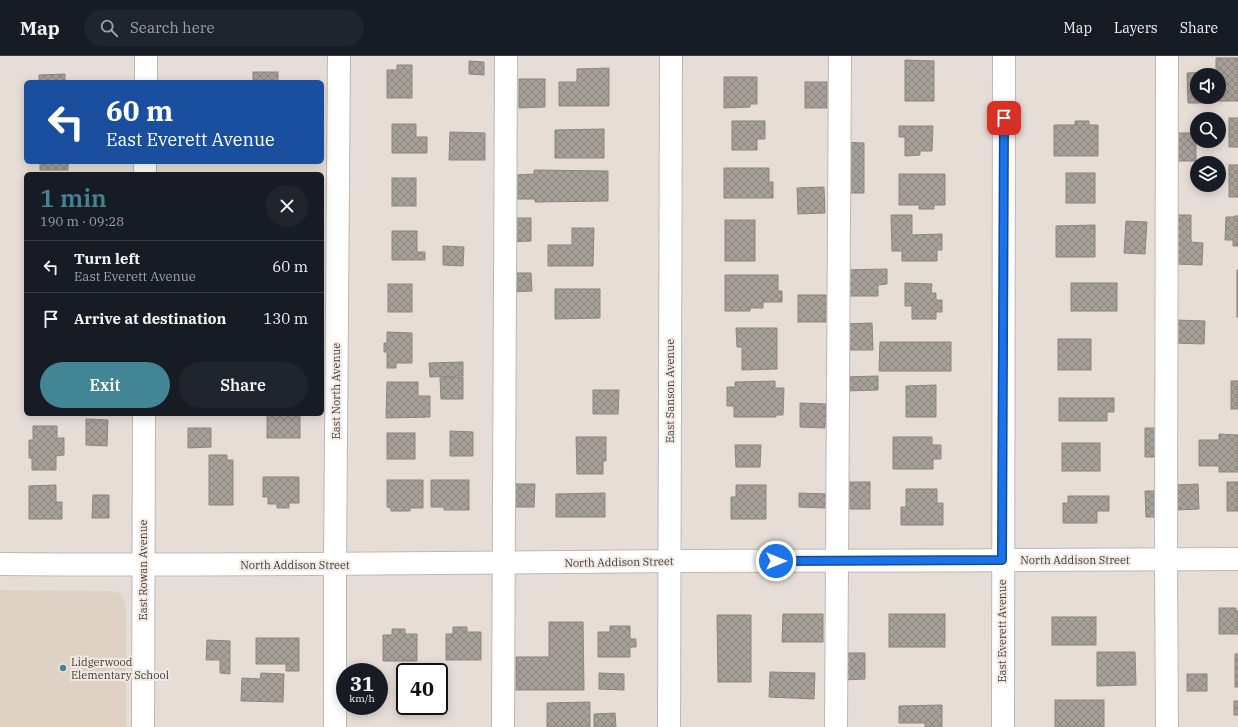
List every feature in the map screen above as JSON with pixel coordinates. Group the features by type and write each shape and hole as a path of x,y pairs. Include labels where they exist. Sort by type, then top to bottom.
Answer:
{"street":[{"path":"146,56 146,80"},
{"name":"East North Avenue","path":"335,727 339,56"},
{"path":"503,727 506,56"},
{"name":"East Sanson Avenue","path":"669,727 671,56"},
{"path":"836,727 840,56"},
{"name":"East Everett Avenue","path":"1003,727 1002,560 1004,56"},
{"path":"1167,727 1166,560 1168,56"},
{"name":"East Rowan Avenue","path":"143,727 142,565 144,416"},
{"name":"North Addison Street","path":"0,564 335,565 1238,559"}],"shaded area":[{"name":"Lidgerwood Elementary School","path":"0,590 112,591 120,593 124,600 126,610 126,727 0,727"}],"building":[{"path":"1216,58 1238,58 1238,101 1226,101 1226,68 1216,68"},
{"path":"905,60 934,61 934,101 905,101"},
{"path":"469,61 484,62 484,75 469,74"},
{"path":"397,65 412,65 412,98 387,98 387,70 397,70"},
{"path":"609,68 609,106 559,106 559,82 577,82 577,69"},
{"path":"253,72 278,72 278,80 253,80"},
{"path":"1187,73 1190,73 1190,103 1188,103"},
{"path":"65,74 65,80 39,80 39,75"},
{"path":"724,77 757,77 757,104 750,104 750,107 724,108"},
{"path":"519,79 545,79 545,107 519,108"},
{"path":"805,82 827,82 827,108 805,108"},
{"path":"1229,118 1238,118 1238,147 1229,147"},
{"path":"732,121 765,121 765,139 757,139 757,150 732,150"},
{"path":"1075,121 1089,121 1089,125 1098,125 1098,156 1054,156 1054,125 1075,125"},
{"path":"392,124 416,124 416,137 427,137 427,153 392,153"},
{"path":"899,126 933,126 932,151 920,151 920,155 905,156 905,137 899,137"},
{"path":"604,129 604,158 555,158 555,130"},
{"path":"450,132 485,133 485,160 449,160"},
{"path":"1176,133 1190,133 1190,148 1196,148 1196,156 1190,156 1190,161 1176,161"},
{"path":"842,142 864,143 864,193 841,193"},
{"path":"40,164 68,164 68,170 40,170"},
{"path":"1229,165 1238,165 1238,197 1229,197"},
{"path":"724,168 769,168 769,182 773,182 773,198 724,198"},
{"path":"534,170 608,171 608,201 535,202 535,199 516,199 516,175 534,174"},
{"path":"1066,173 1095,173 1095,203 1066,203"},
{"path":"899,174 945,174 945,205 934,205 934,209 919,209 919,205 899,205"},
{"path":"392,178 416,178 416,206 392,206"},
{"path":"824,187 825,213 798,214 797,188"},
{"path":"891,215 912,215 912,235 942,234 942,250 937,250 937,261 902,261 902,251 892,251"},
{"path":"1176,215 1191,215 1191,242 1203,243 1202,265 1176,264"},
{"path":"1238,216 1238,246 1233,246 1233,240 1225,240 1226,217"},
{"path":"509,218 531,218 531,241 509,242"},
{"path":"725,220 755,220 755,261 725,261"},
{"path":"1126,221 1147,222 1145,254 1124,253"},
{"path":"1095,225 1095,257 1056,257 1056,226"},
{"path":"572,228 594,228 593,266 548,266 548,245 572,245"},
{"path":"392,231 417,231 417,252 425,252 425,260 392,260"},
{"path":"443,246 464,247 463,266 443,265"},
{"path":"887,269 887,284 878,285 878,296 849,296 841,270"},
{"path":"1238,270 1238,317 1237,317"},
{"path":"510,273 531,273 532,291 511,292"},
{"path":"725,275 778,275 778,291 782,291 782,302 763,302 763,308 750,308 750,311 725,311"},
{"path":"905,283 932,284 931,293 936,293 936,300 942,300 942,312 936,312 936,319 912,319 912,306 905,306"},
{"path":"1071,283 1117,283 1117,311 1071,311"},
{"path":"388,284 412,284 412,312 388,312"},
{"path":"555,289 600,289 600,318 555,319"},
{"path":"798,295 826,295 826,322 798,322"},
{"path":"1175,320 1205,321 1204,344 1174,343"},
{"path":"872,323 873,350 842,350 842,324"},
{"path":"736,328 777,328 777,369 742,370 742,347 737,347"},
{"path":"387,332 412,333 412,363 396,363 396,368 387,368 387,352 384,352 384,343 387,343"},
{"path":"1058,339 1091,339 1091,370 1058,370"},
{"path":"880,342 951,342 951,371 879,371"},
{"path":"463,362 463,376 430,377 429,363"},
{"path":"878,376 878,390 844,391 844,377"},
{"path":"463,377 463,399 441,399 440,378"},
{"path":"775,381 775,388 784,388 783,415 776,415 776,417 734,417 734,406 727,406 727,387 735,387 735,382"},
{"path":"1231,381 1238,381 1238,409 1231,409"},
{"path":"387,382 418,382 418,396 430,396 430,417 386,418"},
{"path":"936,385 936,417 906,417 906,386"},
{"path":"593,390 619,390 618,414 593,414"},
{"path":"1059,398 1114,398 1114,412 1107,412 1107,421 1059,421"},
{"path":"800,403 826,404 825,428 800,427"},
{"path":"267,416 300,416 300,438 267,438"},
{"path":"86,419 108,420 107,446 86,445"},
{"path":"33,426 57,426 57,438 64,438 64,455 56,456 56,470 32,470 32,458 29,458 29,440 33,440"},
{"path":"188,428 211,428 211,447 188,448"},
{"path":"1145,428 1160,428 1161,457 1145,457"},
{"path":"450,431 473,432 473,456 450,456"},
{"path":"387,433 415,433 415,459 387,459"},
{"path":"1219,434 1238,435 1238,472 1219,472 1219,466 1199,466 1199,440 1219,440"},
{"path":"576,437 606,437 606,461 603,461 603,474 577,474"},
{"path":"893,437 932,437 932,445 941,445 941,459 933,459 933,469 893,469"},
{"path":"1062,443 1100,443 1100,471 1062,471"},
{"path":"735,445 761,445 760,467 736,467"},
{"path":"209,455 227,455 227,460 233,460 233,505 209,505"},
{"path":"263,477 299,477 299,503 289,503 289,508 277,508 277,504 268,504 268,497 263,497"},
{"path":"387,480 423,480 423,508 410,508 410,511 391,511 391,508 387,507"},
{"path":"431,480 469,480 469,510 444,510 444,507 431,507"},
{"path":"842,482 870,482 870,509 842,509"},
{"path":"1227,482 1238,482 1238,511 1227,511"},
{"path":"511,484 535,484 534,507 511,507"},
{"path":"1198,484 1199,509 1176,510 1175,485"},
{"path":"56,485 56,502 62,502 62,519 29,519 29,486"},
{"path":"736,485 766,485 766,519 731,519 731,497 736,497"},
{"path":"906,489 937,489 937,503 943,503 943,525 901,525 901,507 906,507"},
{"path":"1145,491 1159,491 1159,517 1146,517"},
{"path":"605,493 605,517 556,517 556,494"},
{"path":"799,493 826,494 825,508 799,507"},
{"path":"93,495 109,495 109,518 92,518"},
{"path":"1068,496 1109,496 1109,511 1097,511 1097,523 1063,523 1063,503 1068,503"},
{"path":"1219,608 1236,608 1236,611 1238,611 1238,634 1219,634"},
{"path":"783,614 823,614 823,642 782,642"},
{"path":"889,614 945,614 945,647 889,647"},
{"path":"717,615 751,615 751,682 718,682"},
{"path":"1052,617 1096,617 1096,645 1052,645"},
{"path":"549,622 583,622 584,690 516,690 516,657 549,657"},
{"path":"610,626 630,626 630,639 636,639 636,647 630,647 630,657 598,657 598,632 610,632"},
{"path":"453,627 467,627 467,632 481,632 481,660 446,660 446,634 453,634"},
{"path":"392,629 405,629 405,634 417,634 417,661 383,661 383,635 392,635"},
{"path":"256,638 299,638 299,671 286,671 286,664 256,664"},
{"path":"207,640 230,641 230,674 220,673 220,660 206,660"},
{"path":"1097,652 1135,652 1136,685 1097,686"},
{"path":"841,653 865,653 865,679 842,680"},
{"path":"1235,654 1238,654 1238,687 1235,687"},
{"path":"770,672 815,673 814,699 769,697"},
{"path":"261,673 284,674 283,702 241,701 242,678 260,679"},
{"path":"599,673 624,674 624,690 599,689"},
{"path":"1187,674 1207,674 1207,691 1187,691"},
{"path":"1055,700 1104,700 1104,727 1055,727"},
{"path":"1234,701 1238,701 1238,715 1234,715"},
{"path":"590,702 590,727 547,727 547,703"},
{"path":"942,705 942,727 925,727 925,723 899,723 899,706"},
{"path":"615,713 616,727 594,727 594,714"}],"place":[{"name":"Lidgerwood Elementary School","path":"63,668"}],"route":[{"path":"776,561 1002,560 1004,118"}]}
